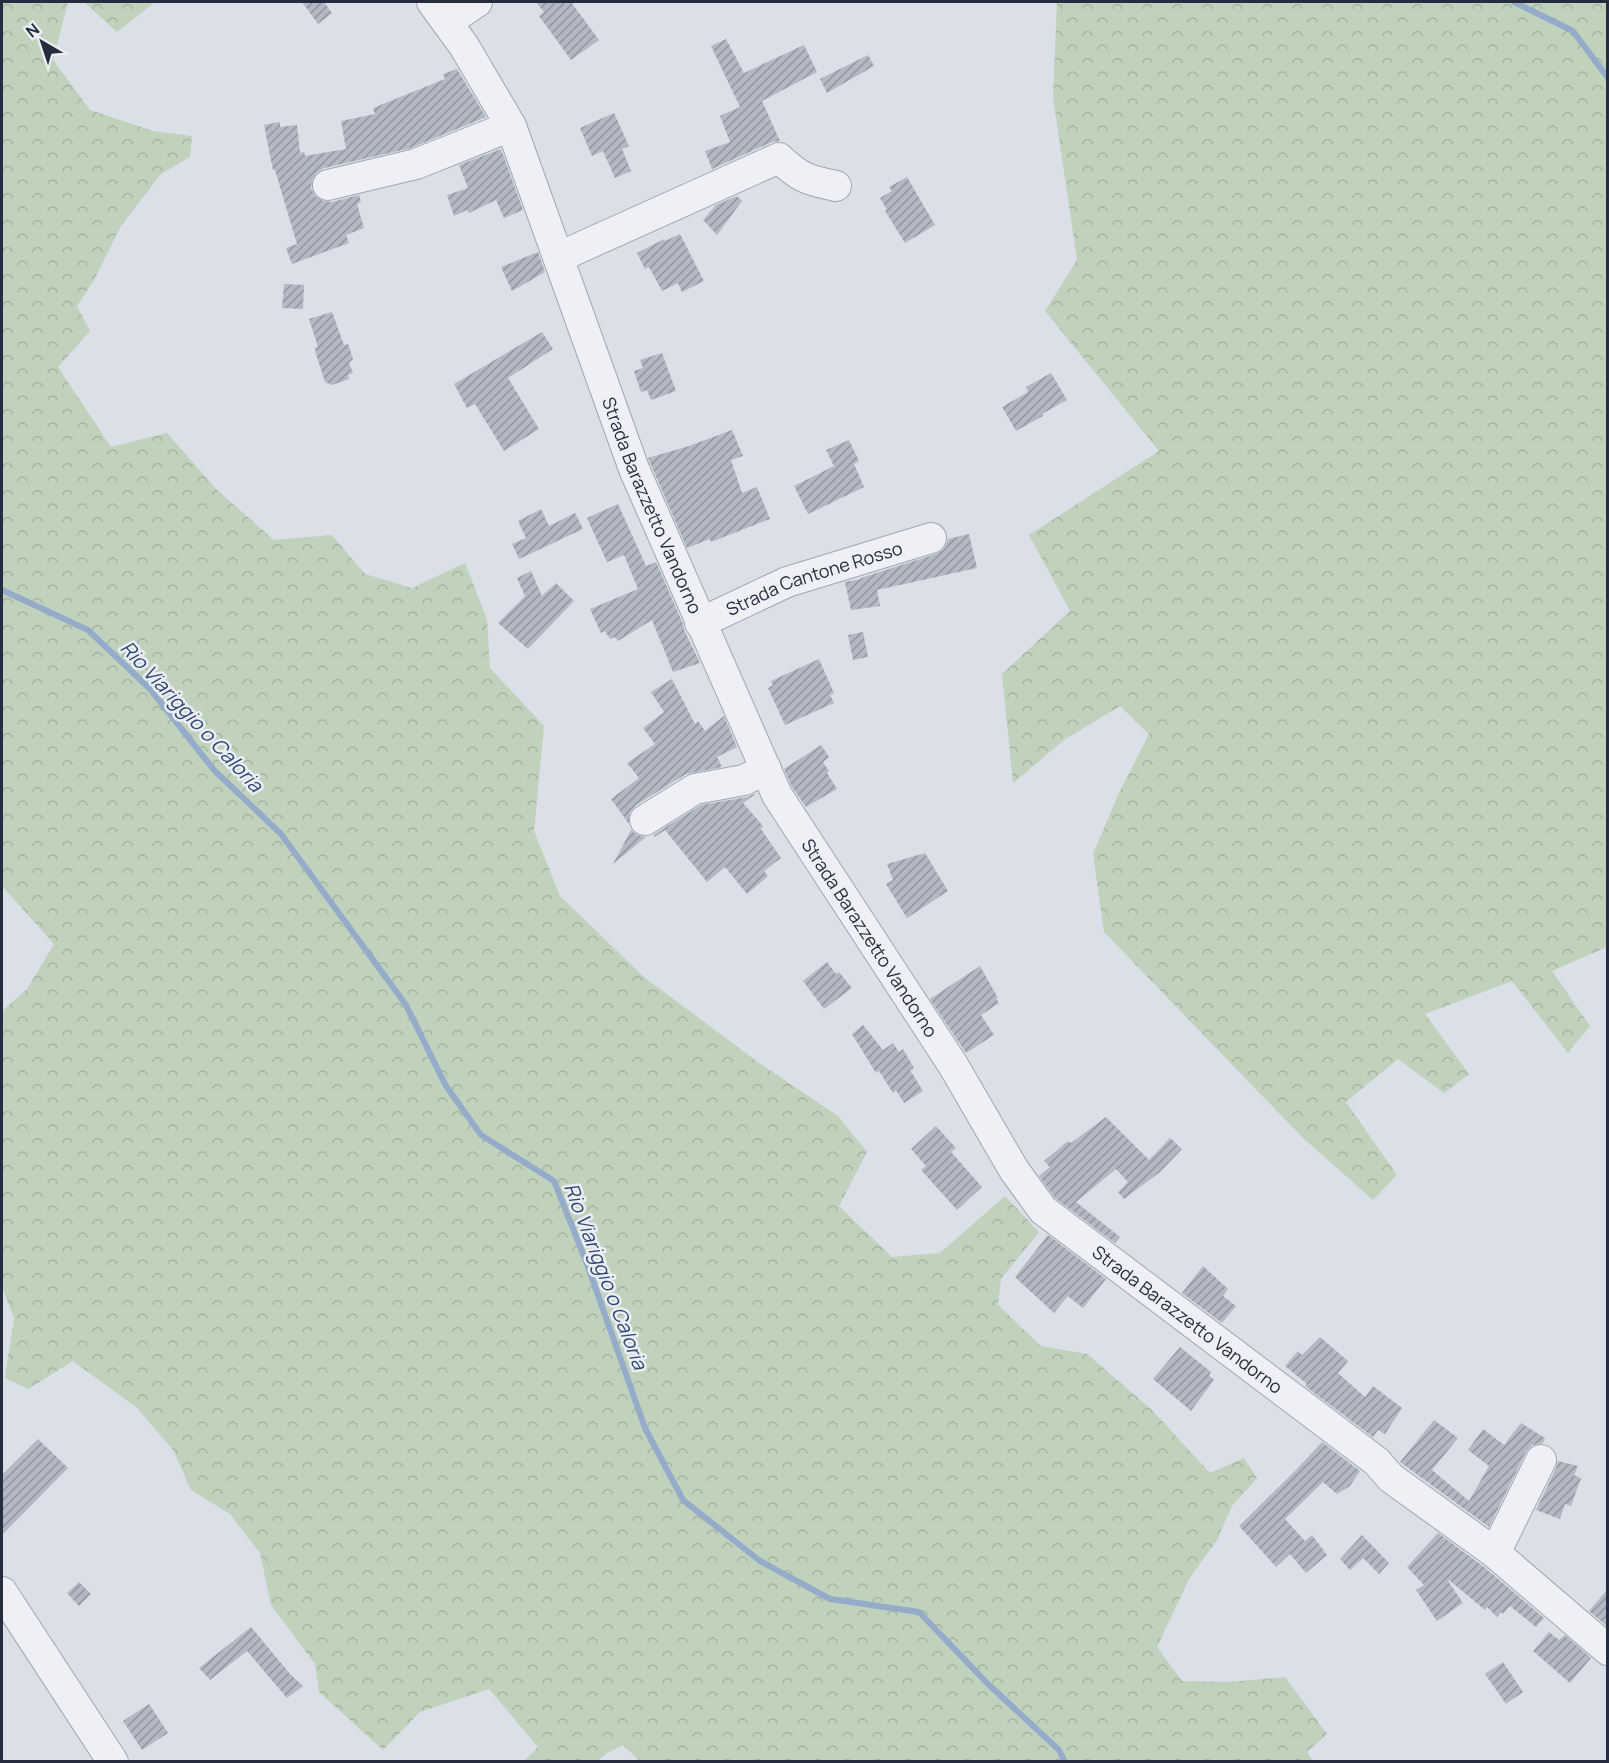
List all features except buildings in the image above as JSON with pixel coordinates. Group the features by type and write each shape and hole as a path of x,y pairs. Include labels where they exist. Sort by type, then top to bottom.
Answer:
{"street":[{"path":"440,12 477,2"},
{"name":"Strada Barazzetto Vandorno","path":"440,12 464,46 511,126 634,469 777,795 952,1065 1014,1170 1043,1210 1376,1461 1391,1478 1495,1553 1608,1650"},
{"path":"328,185 416,164 511,126"},
{"path":"559,257 778,158 795,174 836,186"},
{"name":"Strada Cantone Rosso","path":"700,623 787,582 931,538"},
{"path":"645,820 695,789 744,780 766,768"},
{"path":"1495,1553 1541,1460"},
{"path":"2,1592 113,1761"}],"green space":[{"path":"2,2 68,2 53,60 90,110 153,131 192,136 190,157 161,174 121,226 94,280 77,306 90,331 58,367 111,447 167,433 216,489 274,540 332,535 365,574 412,588 465,563 487,619 490,668 544,726 534,831 560,896 644,977 759,1063 838,1116 867,1152 839,1206 892,1257 940,1253 1005,1196 1039,1232 1001,1279 998,1305 1041,1346 1087,1354 1152,1410 1210,1473 1244,1458 1257,1478 1232,1506 1217,1540 1189,1579 1157,1647 1182,1681 1228,1682 1285,1677 1327,1734 1307,1752 1313,1761 641,1762 623,1745 597,1761 524,1761 538,1747 489,1689 420,1712 383,1750 319,1692 315,1664 271,1605 260,1553 230,1514 191,1490 173,1450 137,1408 73,1361 28,1389 5,1378 14,1318 2,1287 2,1011 27,989 54,944 2,886"},
{"path":"84,2 155,2 117,32"},
{"path":"1057,2 1607,2 1607,947 1552,971 1590,1026 1568,1053 1512,981 1425,1014 1469,1074 1444,1093 1398,1059 1346,1102 1397,1175 1373,1200 1302,1137 1104,932 1093,854 1118,795 1149,734 1120,706 1064,740 1013,783 1002,674 1070,611 1029,535 1159,451 1045,311 1077,260 1053,97"}],"waterway":[{"path":"1514,2 1573,31 1608,78"},
{"name":"Rio Viariggio o Caloria","path":"2,590 88,630 150,689 214,770 281,834 406,1005 446,1086 481,1135 554,1181 587,1264 645,1428 683,1500 760,1561 830,1599 919,1612 987,1683 1059,1750 1065,1762"}]}
